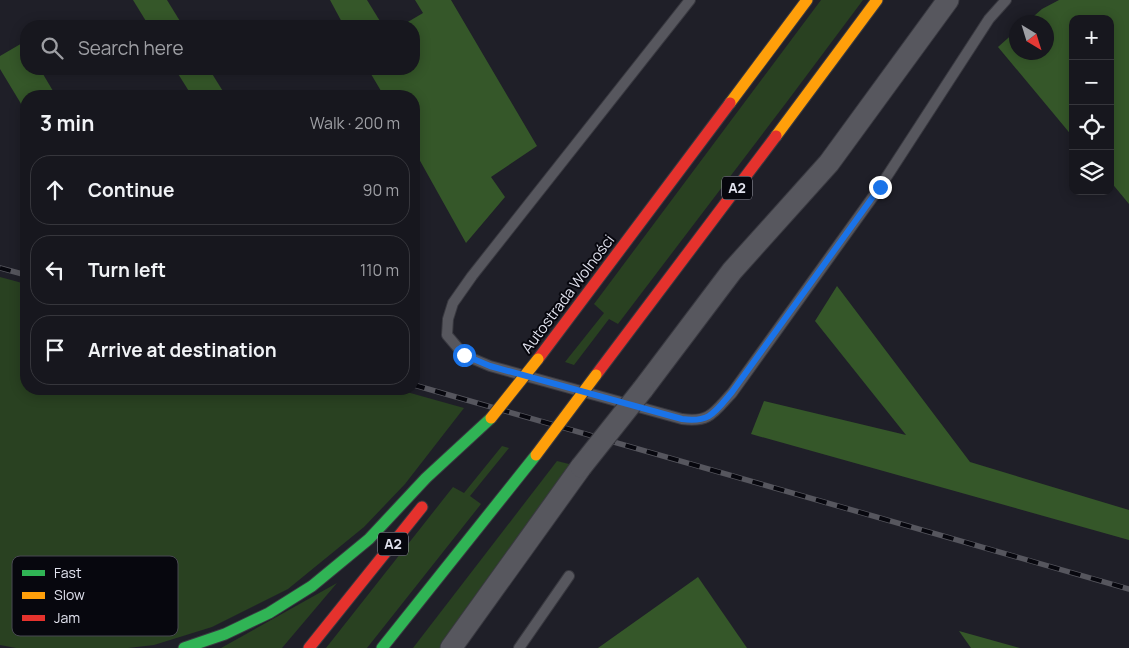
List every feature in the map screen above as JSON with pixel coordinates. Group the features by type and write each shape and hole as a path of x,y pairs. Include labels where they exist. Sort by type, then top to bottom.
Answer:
{"highway":[{"name":"Autostrada Wolności","path":"447,475 473,438 538,358 807,0"},
{"name":"A2","path":"382,648 536,455 717,216 876,0"},
{"path":"184,648 225,634 269,614 312,586 369,539 426,478 473,438"},
{"name":"A2","path":"309,648 430,497"}],"street":[{"path":"451,648 582,467 732,271 829,163 948,0"}],"lane":[{"path":"690,0 472,276 453,303 448,319 447,335 464,355 490,366 682,419 697,421 712,415 732,392 880,187 989,19 1006,0"},
{"path":"519,648 570,576"}],"green space":[{"path":"133,0 167,0 179,20 145,20"},
{"path":"330,0 367,0 379,20 341,20"},
{"path":"415,0 451,0 537,146 491,177 505,197 466,243 420,161 420,90 380,90 372,75 420,75 420,20 411,20 423,13"},
{"path":"821,0 863,0 618,324 609,319 574,365 565,362 604,313 594,304"},
{"path":"1059,0 1129,0 1129,204 1114,186 1114,15 1069,15 1069,132 998,47 1009,37 1009,60 1054,60 1054,15 1035,15"},
{"path":"20,44 20,75 44,75 52,90 20,90 20,102 0,69 0,56"},
{"path":"179,75 213,75 222,90 188,90"},
{"path":"0,277 20,282 20,395 417,395 464,408 405,484 364,527 288,589 212,627 154,645 128,648 16,648 0,645"},
{"path":"837,286 970,462 1129,510 1129,540 751,434 764,401 906,435 815,321"},
{"path":"502,446 509,448 470,496 481,504 367,648 326,648 453,487 464,493"},
{"path":"557,461 573,465 441,648 413,648"},
{"path":"698,577 747,648 598,648"},
{"path":"337,583 282,648 221,648"},
{"path":"959,631 1020,648 971,648"}],"railway":[{"path":"0,268 20,273"},
{"path":"420,387 1129,589"}],"traffic: fast":[{"path":"184,648 225,634 269,613 312,586 369,539 426,478 491,418"},
{"path":"382,648 536,455"}],"traffic: slow":[{"path":"730,103 807,0"},
{"path":"776,136 877,0"},
{"path":"491,418 538,359"},
{"path":"536,455 596,375"}],"traffic: jam":[{"path":"538,359 730,103"},
{"path":"596,375 776,136"},
{"path":"309,648 422,507"}],"route":[{"path":"464,355 490,366 682,419 697,421 712,415 732,392 880,187"}]}
